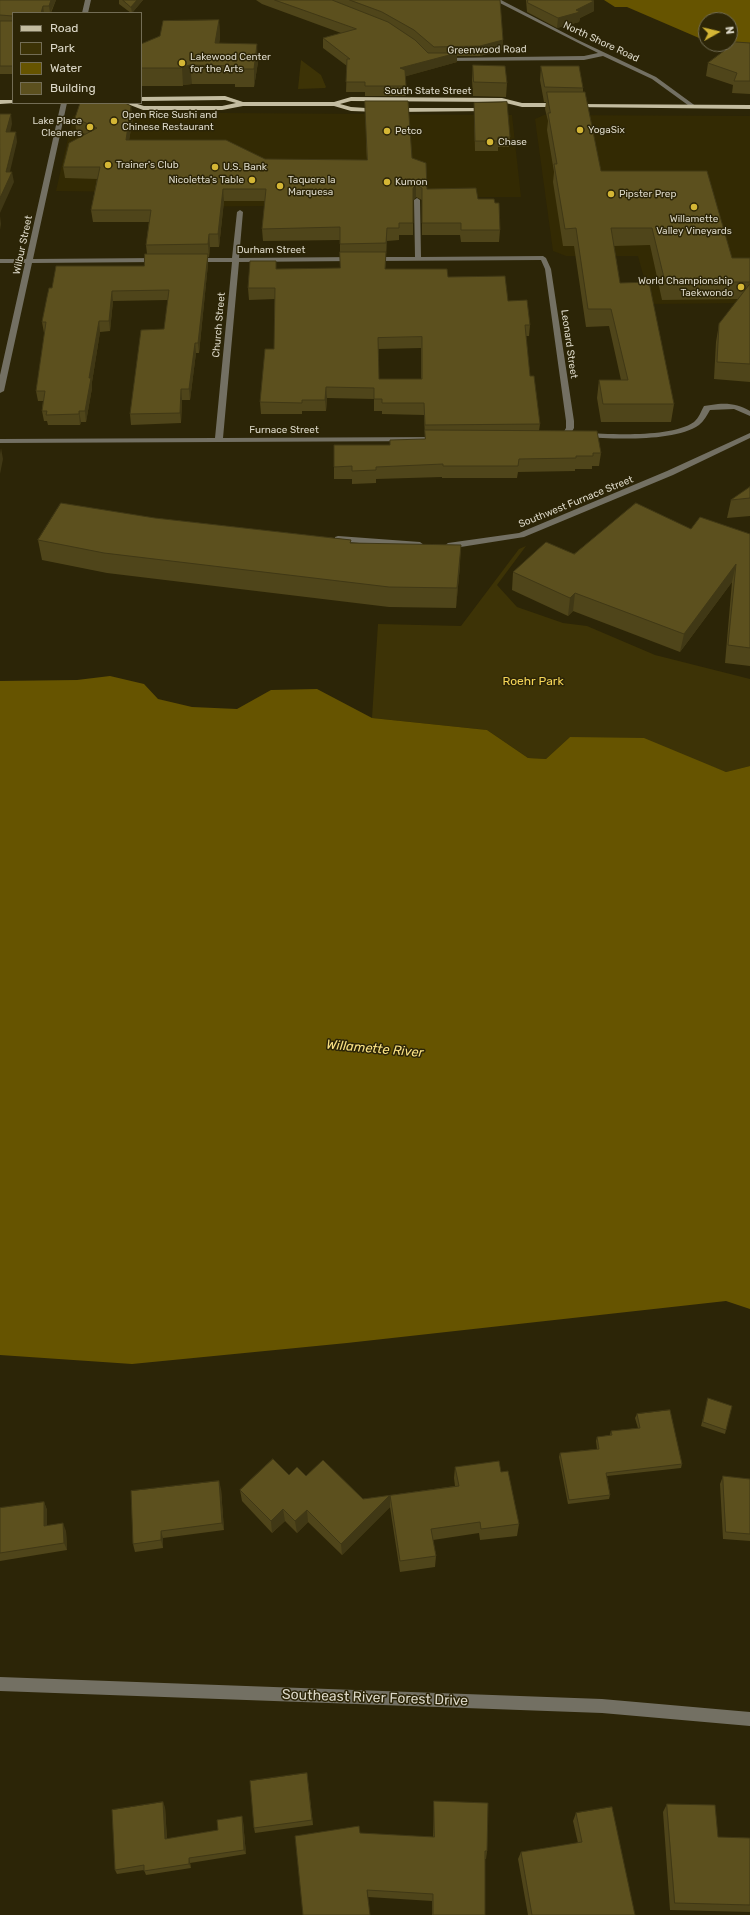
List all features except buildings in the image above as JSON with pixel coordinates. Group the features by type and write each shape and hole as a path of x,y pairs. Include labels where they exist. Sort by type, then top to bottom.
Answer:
{"main road":[{"name":"South State Street","path":"142,99 225,98 243,104"},
{"name":"South State Street","path":"131,104 143,108 222,108 243,104 334,104 351,99 502,100 522,105 750,107"},
{"path":"0,102 12,102"},
{"name":"South State Street","path":"334,104 351,109 494,110"},
{"name":"South State Street","path":"509,109 522,105"}],"street":[{"path":"85,12 88,0"},
{"name":"North Shore Road","path":"497,0 660,81 694,107"},
{"name":"Greenwood Road","path":"439,60 584,58 603,54"},
{"name":"Wilbur Street","path":"0,391 64,104"},
{"path":"370,259 418,259 417,200"},
{"name":"Church Street","path":"219,440 240,212"},
{"name":"Leonard Street","path":"418,259 543,258 548,269 570,421 570,428 564,434 615,436 675,432 697,423 707,408 723,406 740,408 750,414"},
{"name":"Durham Street","path":"191,260 362,259"},
{"path":"0,261 169,260"},
{"name":"Southwest Furnace Street","path":"332,539 453,547 521,535 670,473 750,435"},
{"name":"Furnace Street","path":"0,441 447,439"},
{"name":"Southeast River Forest Drive","path":"0,1684 602,1706 750,1719"}],"shaded area":[{"path":"83,112 512,115 521,197 400,197 381,205 154,207 136,192 56,191 73,116"},
{"path":"544,115 750,116 750,303 651,304 638,256 566,256 553,251 535,119"}],"green space":[{"path":"301,60 321,75 326,87 325,88 298,89"},
{"name":"Roehr Park","path":"526,546 497,585 517,607 563,623 587,626 655,655 750,679 750,766 726,772 707,765 570,737 546,759 528,758 487,730 372,718 378,624 461,626 519,549"}],"water":[{"path":"604,0 750,0 750,55 735,52 738,52 738,12 698,12 698,38 627,7 615,7"},
{"name":"Willamette River","path":"110,676 144,684 158,699 192,707 237,709 271,690 317,689 372,718 487,730 528,758 546,759 570,737 644,738 726,772 750,766 750,1309 726,1301 347,1343 132,1364 0,1355 0,681 77,680"}],"place":[{"name":"Lakewood Center for the Arts","path":"182,63"},
{"name":"Open Rice Sushi and Chinese Restaurant","path":"114,121"},
{"name":"Lake Place Cleaners","path":"90,127"},
{"name":"YogaSix","path":"580,130"},
{"name":"Petco","path":"387,131"},
{"name":"Chase","path":"490,142"},
{"name":"Trainer's Club","path":"108,165"},
{"name":"U.S. Bank","path":"215,167"},
{"name":"Nicoletta's Table","path":"252,180"},
{"name":"Kumon","path":"387,182"},
{"name":"Taquera la Marquesa","path":"280,186"},
{"name":"Pipster Prep","path":"611,194"},
{"name":"Willamette Valley Vineyards","path":"694,207"},
{"name":"World Championship Taekwondo","path":"741,287"}]}
